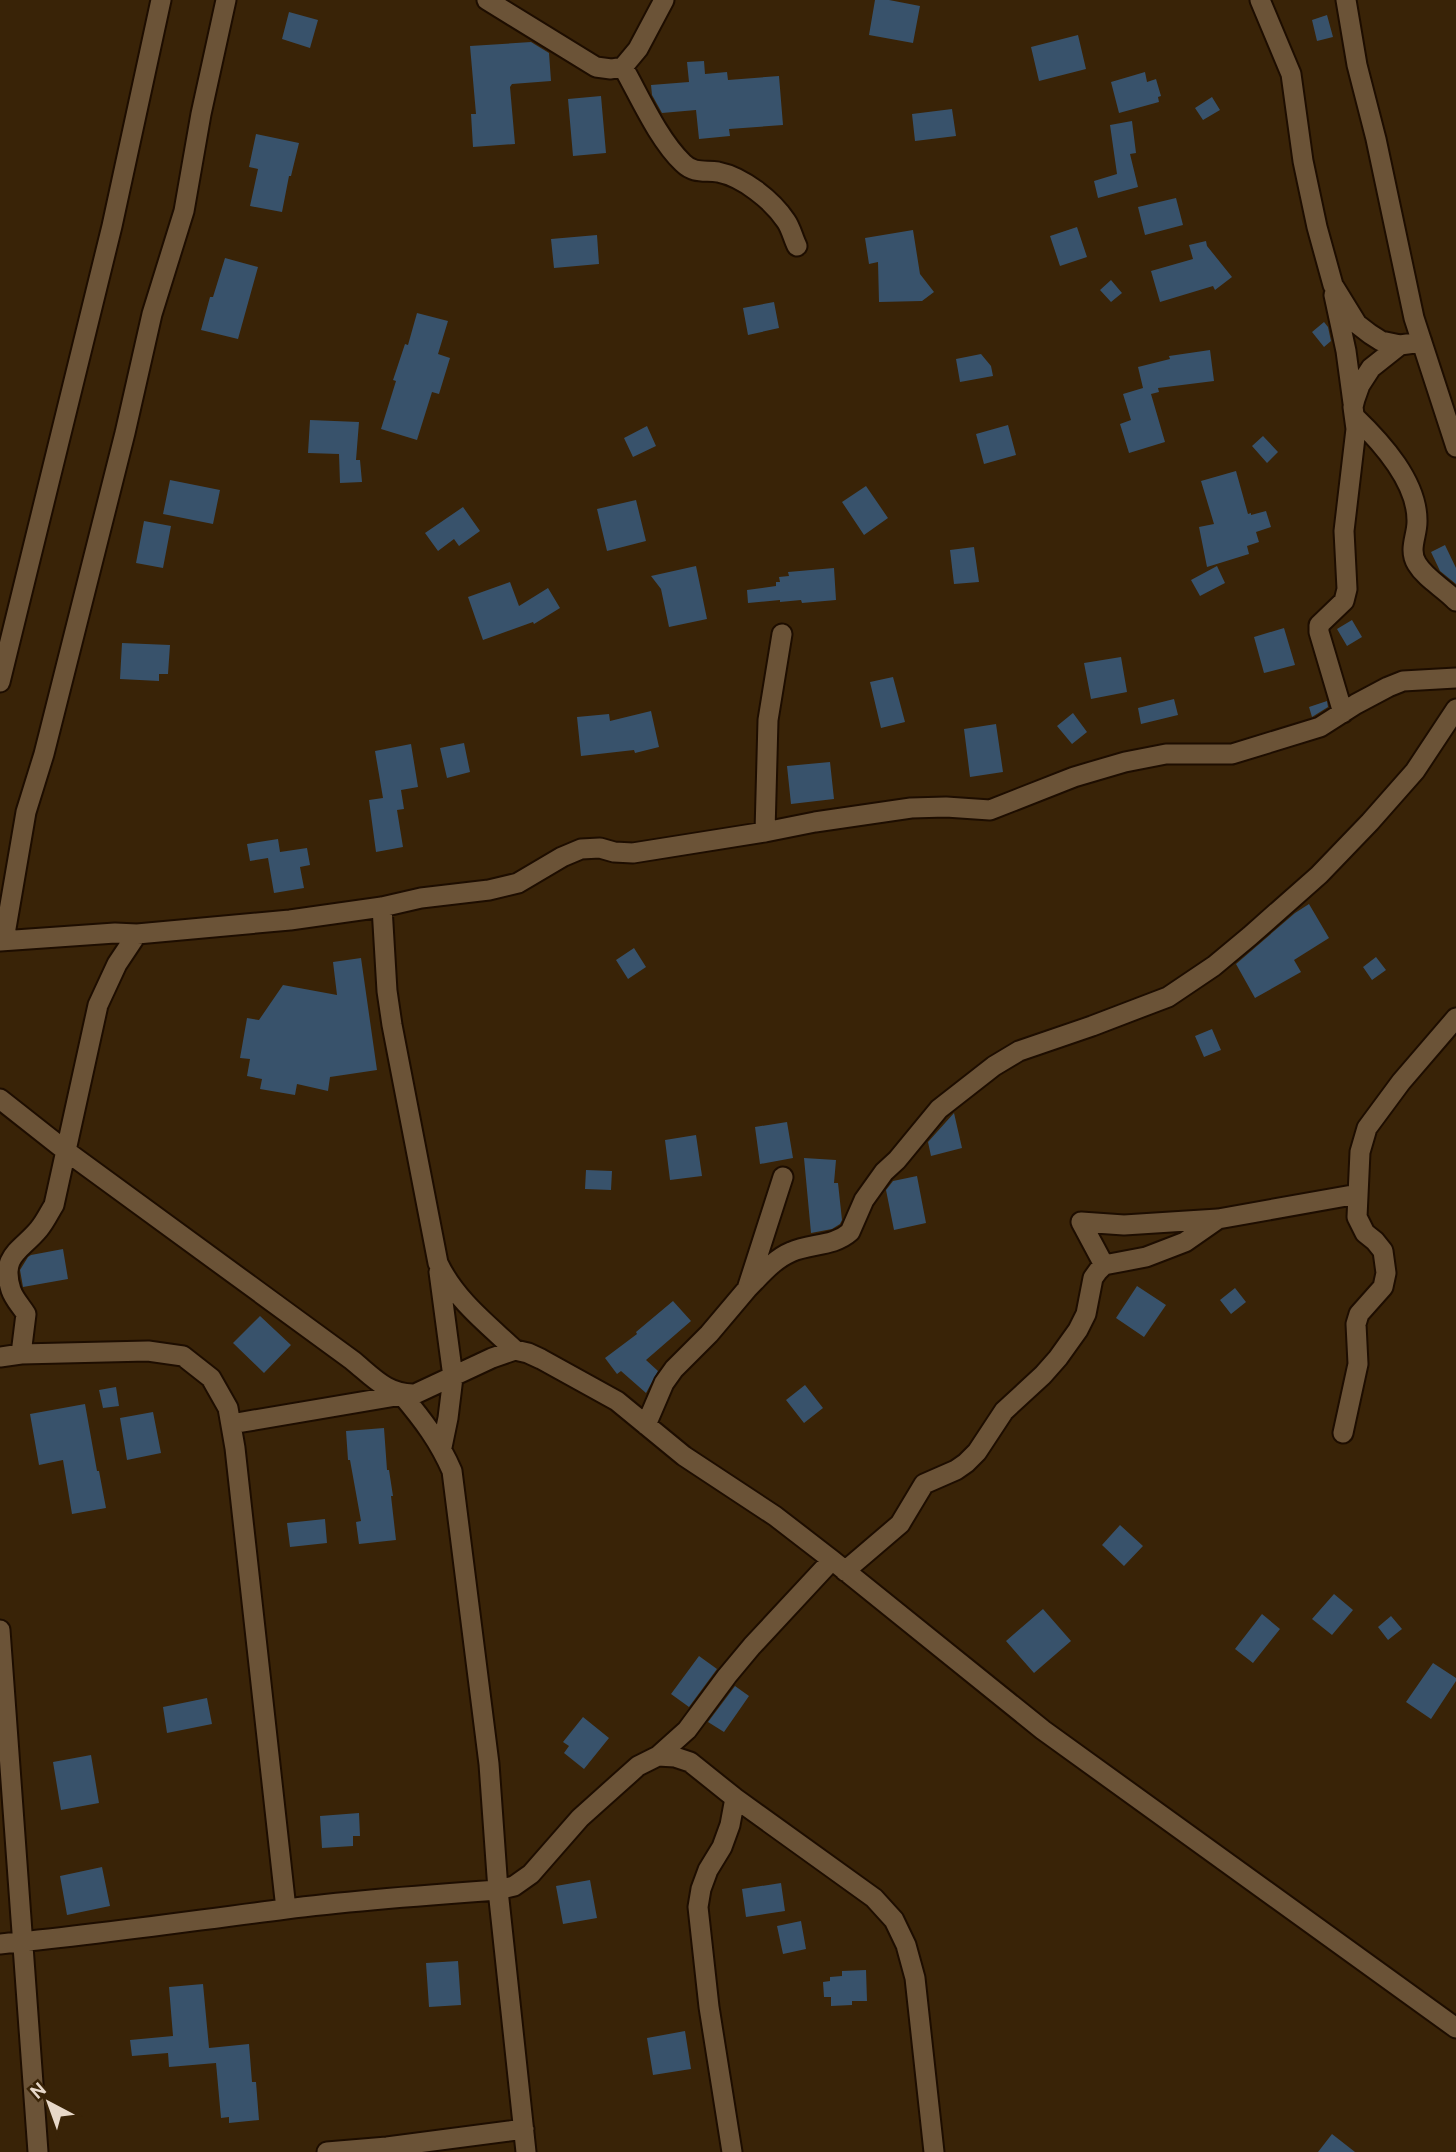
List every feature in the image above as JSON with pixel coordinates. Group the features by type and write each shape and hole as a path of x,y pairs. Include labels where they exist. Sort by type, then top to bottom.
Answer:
{"street":[{"path":"0,682 112,226 161,0"},
{"path":"226,0 201,114 184,211 152,314 125,433 44,754 26,812 2,940 137,934 290,920 382,907 421,898 489,890 518,883 581,849 600,848 633,853 911,808 990,810 1074,777 1125,762 1166,754 1233,754 1320,727 1403,681 1456,677"},
{"path":"487,0 596,67 611,69 623,67 638,49 664,0"},
{"path":"1260,0 1292,74 1303,161 1317,228 1333,285 1346,351 1356,429 1344,531 1344,601 1319,625 1343,713"},
{"path":"1346,0 1357,65 1376,139 1414,318 1456,447"},
{"path":"623,67 662,136 683,163 694,171 719,172 747,183 787,222 797,246"},
{"path":"1333,285 1357,324 1381,341 1400,345 1422,342"},
{"path":"1354,412 1360,385 1371,369 1400,345"},
{"path":"1354,412 1389,453 1405,480 1416,507 1417,522 1412,552 1416,563 1456,601"},
{"path":"765,832 768,720 782,634"},
{"path":"646,1425 664,1383 674,1369 709,1334 747,1289 784,1255 846,1236 866,1197 884,1172 939,1109 994,1066 1019,1051 1168,997 1214,966 1320,875 1370,822 1415,771 1456,709"},
{"path":"382,907 387,991 392,1025 438,1263 453,1377 442,1447"},
{"path":"22,1354 26,1314 12,1294 9,1262 13,1253 41,1227 54,1205 98,1005 117,964 137,934"},
{"path":"1343,1433 1358,1364 1356,1324 1359,1314 1386,1280 1383,1251 1365,1233 1357,1217 1360,1152 1367,1128 1401,1082 1456,1018"},
{"path":"0,1100 388,1389 402,1395 442,1447 452,1471 489,1765 498,1890 526,2152"},
{"path":"747,1289 783,1177"},
{"path":"1104,1265 1081,1222 1124,1225 1218,1219 1358,1194"},
{"path":"0,1944 140,1930 384,1898 498,1890 523,1881 580,1818 619,1782 638,1766 658,1756 687,1730 752,1646 839,1566 900,1524 924,1484 956,1470 977,1452 1004,1411 1043,1375 1078,1330 1086,1314 1093,1278 1104,1265 1146,1257 1185,1242 1218,1219"},
{"path":"438,1263 456,1294 515,1350 541,1359 617,1401 684,1456 775,1516 1043,1730 1456,2028"},
{"path":"230,1424 415,1394 515,1350"},
{"path":"0,1357 22,1354 148,1351 183,1356 211,1378 228,1408 235,1448 286,1909"},
{"path":"0,1630 38,2152"},
{"path":"658,1756 675,1757 690,1762 735,1798 874,1898 894,1920 906,1945 915,1978 934,2152"},
{"path":"732,2152 709,2007 698,1908 708,1870 722,1847 730,1825 735,1798"},
{"path":"327,2152 524,2129"}],"building":[{"path":"875,0 920,6 913,43 869,35"},
{"path":"289,12 318,20 310,48 282,39"},
{"path":"1327,15 1333,37 1317,41 1312,20"},
{"path":"1078,35 1086,69 1039,81 1031,47"},
{"path":"531,42 549,53 551,81 512,84 510,87 515,144 473,147 471,114 476,114 470,46"},
{"path":"704,61 705,74 727,72 728,80 779,76 783,125 729,129 730,136 699,139 696,110 662,113 652,95 651,85 689,82 687,62"},
{"path":"1145,72 1147,82 1156,79 1161,96 1158,97 1159,102 1119,113 1111,82"},
{"path":"601,96 606,153 573,156 568,99"},
{"path":"1212,97 1220,110 1203,120 1195,108"},
{"path":"952,109 956,136 915,141 912,114"},
{"path":"1132,121 1136,153 1130,154 1138,187 1098,198 1094,181 1117,174 1110,125"},
{"path":"256,134 299,143 282,212 250,206 258,169 249,167"},
{"path":"1176,198 1183,225 1145,235 1138,207"},
{"path":"1077,227 1087,257 1060,266 1050,236"},
{"path":"913,230 920,274 934,292 922,301 879,302 878,262 869,264 865,238"},
{"path":"597,235 599,264 554,268 551,239"},
{"path":"1206,241 1207,246 1232,277 1215,290 1213,286 1160,302 1151,271 1193,259 1189,245"},
{"path":"225,258 258,267 238,339 201,330"},
{"path":"1111,280 1122,293 1111,302 1100,290"},
{"path":"774,302 779,328 748,335 743,308"},
{"path":"417,313 448,321 438,354 450,358 439,394 432,392 417,440 381,429 396,381 393,380 405,344 408,345"},
{"path":"1324,322 1331,341 1324,347 1312,332"},
{"path":"1210,350 1214,381 1158,388 1159,392 1151,394 1165,442 1129,453 1120,424 1131,420 1123,394 1143,388 1138,367 1170,359 1169,356"},
{"path":"981,354 991,366 993,376 960,382 956,359"},
{"path":"310,420 359,422 356,460 360,460 362,482 340,483 339,454 308,453"},
{"path":"1008,425 1016,455 984,464 976,434"},
{"path":"647,426 656,446 633,457 624,438"},
{"path":"1263,436 1278,452 1267,463 1252,446"},
{"path":"1236,471 1248,514 1266,511 1271,527 1256,532 1259,542 1247,546 1249,554 1207,567 1199,527 1214,524 1201,481"},
{"path":"170,480 220,490 213,524 163,514"},
{"path":"866,486 888,518 864,535 842,502"},
{"path":"636,500 646,541 607,551 597,509"},
{"path":"463,507 480,531 459,546 454,539 438,551 425,533"},
{"path":"144,521 171,526 163,568 136,563"},
{"path":"1445,545 1456,568 1456,584 1440,571 1431,552"},
{"path":"974,547 979,582 954,584 950,550"},
{"path":"696,566 707,619 669,627 661,589 651,576"},
{"path":"1217,566 1225,583 1200,596 1191,580"},
{"path":"834,568 836,600 748,603 747,590 776,586 776,582 780,582 779,577 789,576 788,572"},
{"path":"510,582 519,606 548,588 560,608 534,624 533,622 483,640 468,597"},
{"path":"1352,620 1362,637 1347,646 1337,629"},
{"path":"1284,628 1295,665 1264,673 1254,637"},
{"path":"122,643 170,645 168,674 159,674 159,681 120,679"},
{"path":"1121,657 1127,692 1091,699 1084,663"},
{"path":"893,677 905,722 881,728 870,682"},
{"path":"1174,699 1178,715 1141,724 1138,708"},
{"path":"1327,701 1328,707 1312,717 1309,707"},
{"path":"651,711 659,747 635,753 634,750 581,756 577,717 609,714 610,721"},
{"path":"1073,713 1087,732 1072,744 1057,726"},
{"path":"996,724 1003,772 970,777 964,729"},
{"path":"464,743 470,772 447,778 440,748"},
{"path":"411,744 418,787 401,790 404,809 397,810 403,847 376,852 369,800 383,798 375,751"},
{"path":"830,762 834,799 791,804 787,766"},
{"path":"278,839 280,852 307,848 310,865 300,867 304,888 274,893 268,858 250,861 247,844"},
{"path":"1309,904 1329,938 1294,960 1301,972 1255,998 1236,964"},
{"path":"634,948 646,967 628,979 616,960"},
{"path":"1376,957 1386,970 1372,980 1363,967"},
{"path":"361,958 377,1070 330,1077 328,1091 297,1084 295,1095 260,1089 262,1079 247,1076 250,1059 240,1058 247,1018 259,1020 283,985 337,995 333,962"},
{"path":"1212,1029 1221,1050 1204,1057 1195,1036"},
{"path":"954,1113 962,1148 931,1156 928,1142"},
{"path":"787,1122 793,1158 760,1164 755,1127"},
{"path":"696,1135 702,1176 670,1180 665,1140"},
{"path":"804,1158 836,1160 834,1183 838,1183 842,1220 832,1229 811,1233"},
{"path":"586,1170 612,1171 611,1190 585,1189"},
{"path":"917,1176 926,1223 894,1230 886,1190 893,1181"},
{"path":"63,1249 68,1279 23,1287 20,1270 28,1257"},
{"path":"1137,1286 1166,1305 1144,1337 1116,1318"},
{"path":"1235,1288 1246,1302 1231,1314 1220,1300"},
{"path":"673,1301 691,1321 646,1360 658,1371 646,1393 621,1371 617,1374 605,1358 637,1334 636,1332"},
{"path":"260,1316 291,1345 264,1373 233,1343"},
{"path":"805,1385 823,1408 804,1423 786,1400"},
{"path":"116,1387 119,1406 103,1408 99,1390"},
{"path":"85,1404 106,1508 72,1514 63,1460 39,1465 30,1414"},
{"path":"153,1412 161,1453 127,1460 120,1418"},
{"path":"384,1428 396,1540 359,1544 356,1522 361,1521 348,1460 346,1431"},
{"path":"325,1519 327,1543 290,1547 287,1523"},
{"path":"1120,1525 1143,1546 1124,1566 1102,1545"},
{"path":"1334,1594 1353,1610 1332,1635 1312,1619"},
{"path":"1043,1609 1071,1641 1034,1673 1006,1641"},
{"path":"1262,1614 1280,1629 1253,1663 1235,1649"},
{"path":"1391,1616 1402,1629 1388,1640 1378,1627"},
{"path":"699,1656 717,1669 689,1707 671,1694"},
{"path":"1433,1663 1456,1678 1456,1681 1431,1719 1406,1702"},
{"path":"735,1686 749,1696 724,1732 708,1722"},
{"path":"207,1698 212,1724 167,1733 163,1707"},
{"path":"583,1717 609,1738 584,1769 564,1753 569,1746 563,1742"},
{"path":"91,1755 99,1803 61,1810 53,1762"},
{"path":"359,1813 360,1836 353,1836 353,1846 322,1848 320,1816"},
{"path":"102,1867 110,1906 67,1915 60,1876"},
{"path":"590,1880 597,1918 563,1924 556,1886"},
{"path":"781,1883 785,1911 746,1917 742,1889"},
{"path":"801,1921 806,1949 783,1954 777,1926"},
{"path":"458,1961 461,2005 429,2007 426,1963"},
{"path":"866,1970 867,2001 831,2006 831,1997 824,1997 823,1982 830,1981 830,1977 842,1976 842,1971"},
{"path":"203,1984 209,2048 249,2044 259,2120 229,2123 229,2117 221,2118 216,2063 169,2067 168,2053 132,2056 130,2040 173,2036 169,1987"},
{"path":"685,2031 691,2069 653,2075 647,2038"},
{"path":"1332,2134 1355,2152 1318,2152"}]}
